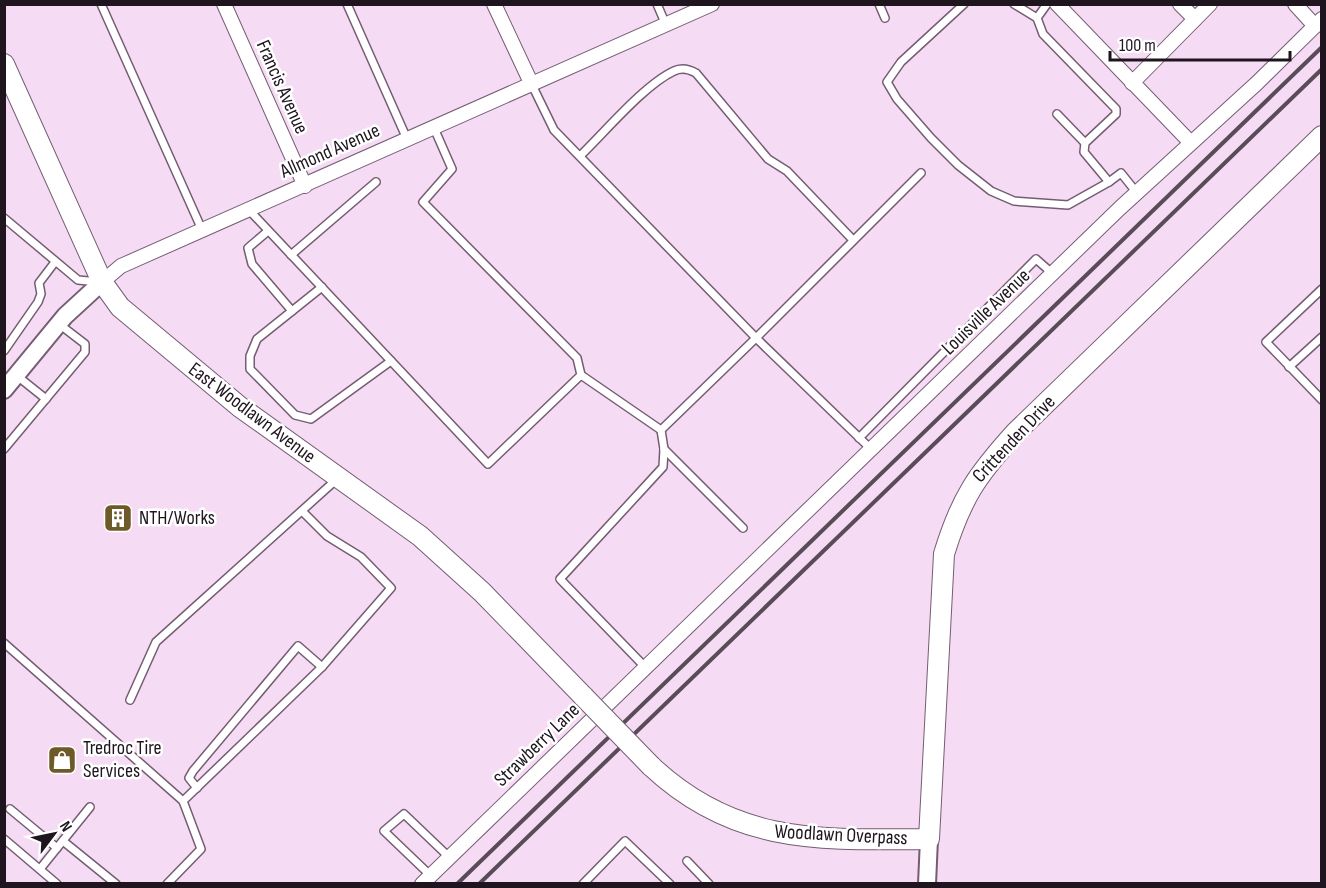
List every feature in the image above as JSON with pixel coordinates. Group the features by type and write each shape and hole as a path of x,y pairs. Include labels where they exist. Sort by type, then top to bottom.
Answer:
{"main road":[{"name":"East Woodlawn Avenue","path":"4,64 102,282 120,307 231,400 388,511 452,563 584,698"},
{"name":"Crittenden Drive","path":"929,839 944,554 955,516 967,492 982,469 1016,432 1322,136"},
{"name":"Woodlawn Overpass","path":"584,698 651,766 700,806 759,830 816,837 929,839"}],"street":[{"name":"Francis Avenue","path":"224,4 305,186"},
{"path":"494,4 532,85"},
{"name":"Allmond Avenue","path":"4,390 58,324 121,266 712,4"},
{"path":"1057,4 1190,142"},
{"path":"1180,4 1195,19"},
{"path":"1132,83 1210,4"},
{"path":"1295,4 1318,23"},
{"name":"Louisville Avenue","path":"680,635 1190,142 1257,83 1318,23"},
{"name":"Strawberry Lane","path":"426,879 680,635"},
{"name":"Crittenden Drive","path":"927,884 929,839"}],"lane":[{"path":"101,4 202,232"},
{"path":"347,4 407,140"},
{"path":"657,4 666,25"},
{"path":"879,4 885,18"},
{"path":"964,4 901,62 887,82 897,99 958,165 991,191 1014,201 1068,205 1109,182 1121,172 1137,193"},
{"path":"1014,4 1037,18 1044,34 1116,109 1116,114 1085,143 1084,153 1109,182"},
{"path":"1037,18 1047,4"},
{"path":"580,156 657,81 676,70 688,69 696,73 768,159 787,171 853,240"},
{"path":"532,85 554,130 756,338 872,450"},
{"path":"1057,114 1085,143"},
{"path":"434,128 452,169 423,202 577,358 581,375 661,430 664,449 663,466 560,579 646,668"},
{"path":"661,430 921,173"},
{"path":"291,255 376,182"},
{"path":"249,211 488,464 581,375"},
{"path":"4,218 78,280 102,282"},
{"path":"268,231 248,248 252,264 292,311"},
{"path":"859,438 1036,259 1053,274"},
{"path":"4,351 38,302 41,294 39,283 55,262"},
{"path":"322,287 257,339 250,356 250,369 295,415 311,419 392,362"},
{"path":"1322,289 1266,342 1322,400"},
{"path":"4,449 85,351 85,344 58,324"},
{"path":"1290,367 1322,337"},
{"path":"16,375 46,399"},
{"path":"664,449 743,528"},
{"path":"130,700 156,642 339,478"},
{"path":"183,801 322,667 391,588 361,557 327,536 302,511"},
{"path":"4,643 183,801 201,849 167,884"},
{"path":"197,788 189,778 193,771 298,645 322,667"},
{"path":"40,869 90,807"},
{"path":"10,809 57,848"},
{"path":"426,879 384,831 404,814 448,857"},
{"path":"4,839 57,884"},
{"path":"63,841 116,884"},
{"path":"583,884 626,841 670,884"},
{"path":"687,861 708,884"}],"railway":[{"path":"457,884 1322,47"},
{"path":"479,884 1322,69"}],"place":[{"name":"NTH/Works","path":"118,518"},
{"name":"Tredroc Tire Services","path":"62,760"}]}
